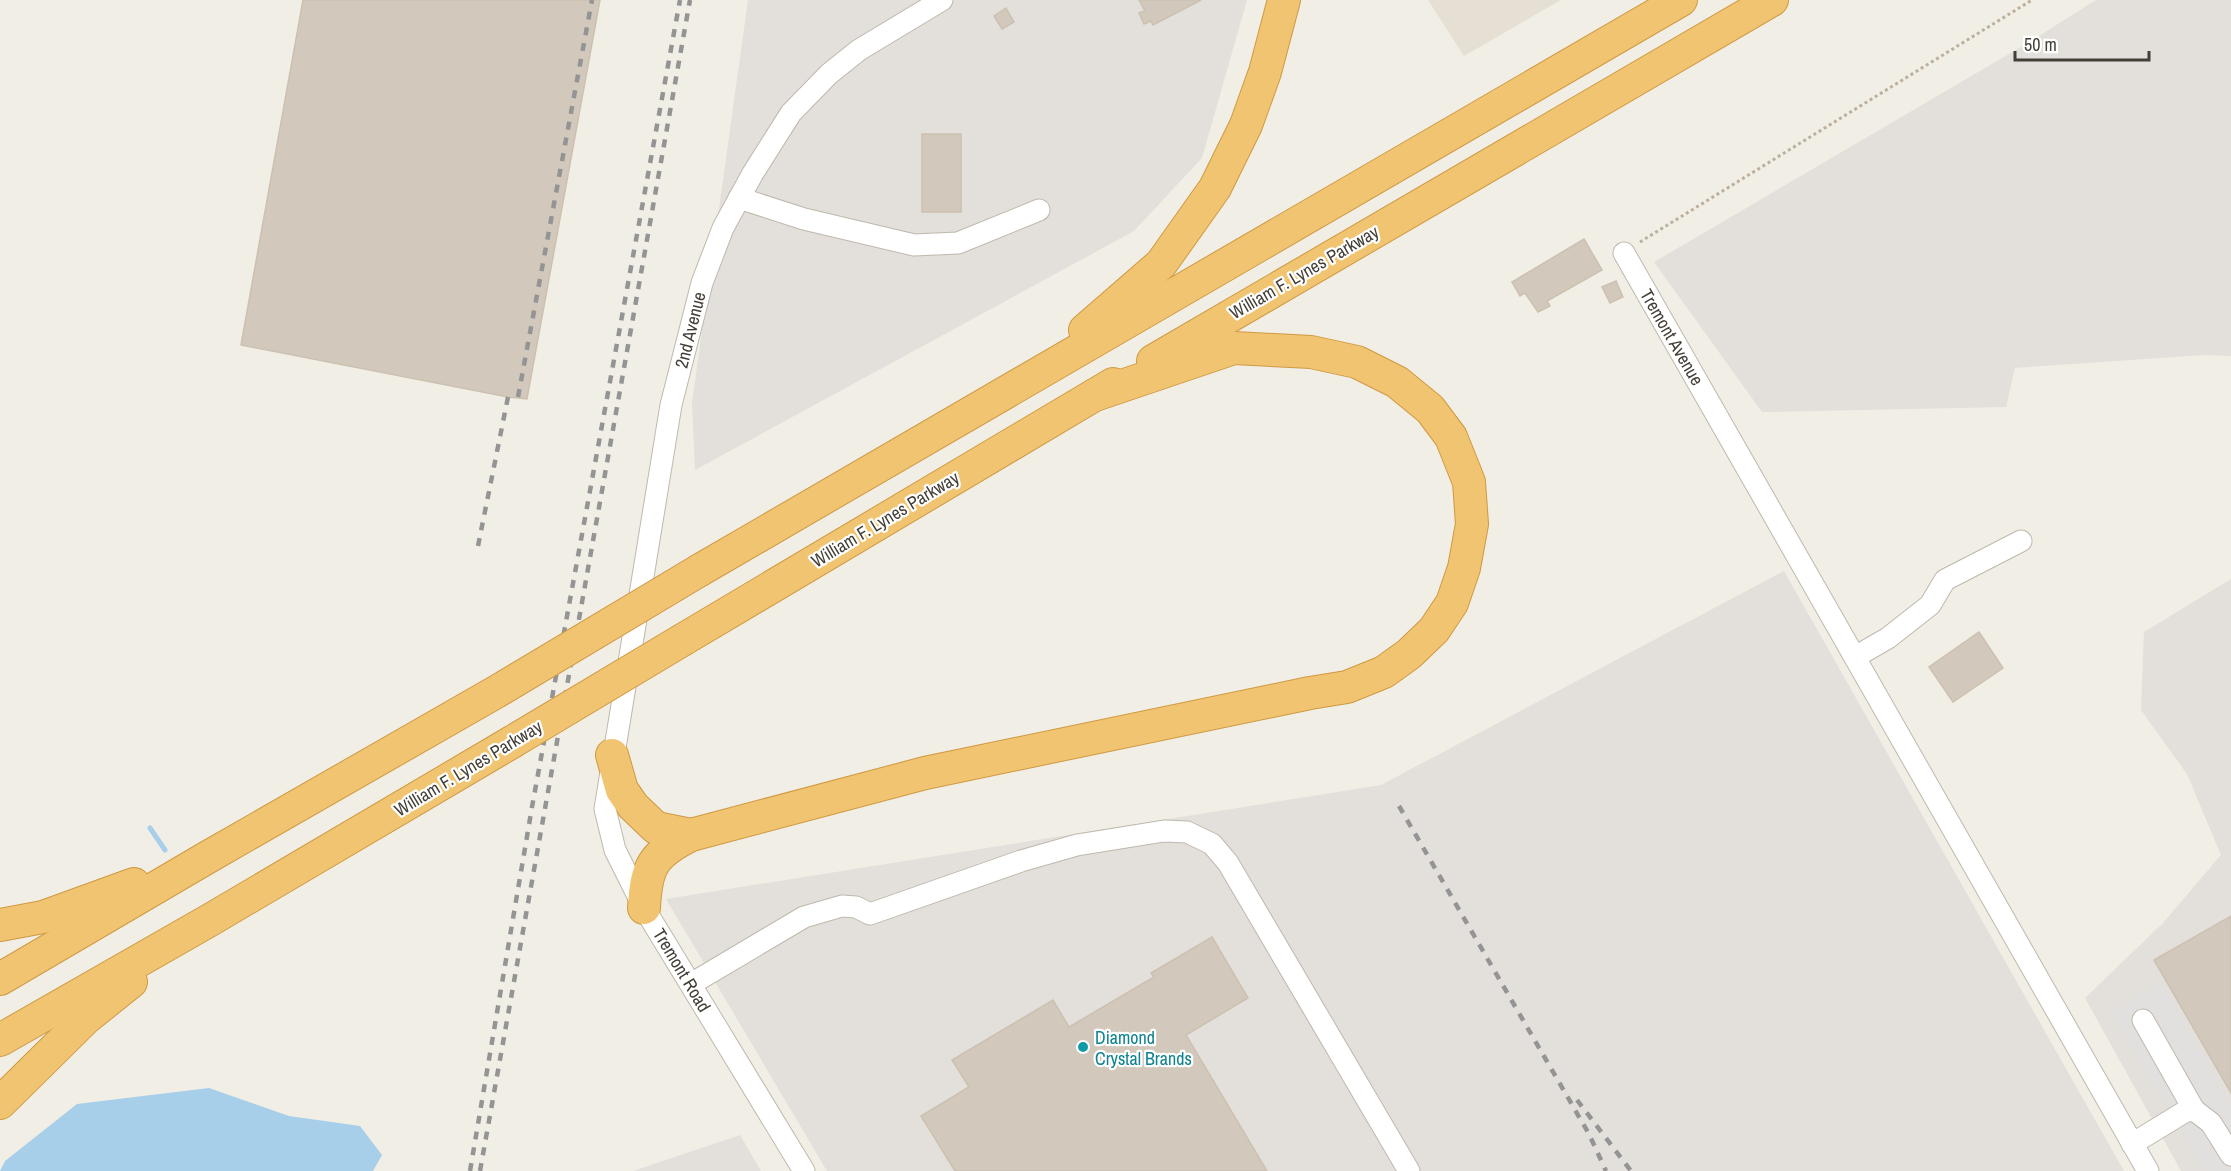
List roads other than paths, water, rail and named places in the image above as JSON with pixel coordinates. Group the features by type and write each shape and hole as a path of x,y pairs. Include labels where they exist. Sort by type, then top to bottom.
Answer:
{"highway":[{"path":"1044,370 1075,339 1161,264 1215,188 1246,125 1265,72 1284,0"},
{"path":"0,979 1681,0"},
{"name":"William F. Lynes Parkway","path":"0,1040 210,920 1095,395 1772,0"},
{"path":"644,908 645,882 653,865 666,847 691,835 925,774 1347,687 1384,672 1409,654 1434,630 1452,603 1464,568 1472,524 1469,482 1451,437 1430,409 1397,382 1357,362 1311,352 1234,348 1095,395"},
{"path":"612,754 622,790 633,806 656,828 691,835"},
{"path":"0,925 43,917 208,856"},
{"path":"0,1103 86,1018 210,920"}],"street":[{"name":"2nd Avenue","path":"612,754 671,405 702,283 723,228 791,113 829,74 859,50 942,0"},
{"path":"739,198 804,219 914,245 958,243 1039,210"},
{"name":"Tremont Avenue","path":"1624,254 2148,1171"},
{"path":"1855,657 1888,638 1930,605 1945,580 2021,541"},
{"name":"Tremont Road","path":"612,754 605,809 615,850 644,908 804,1171"},
{"path":"691,984 804,917 827,909 842,906 856,907 870,914 1021,861 1077,845 1164,831 1187,832 1212,844 1228,863 1409,1171"},
{"path":"2144,1020 2194,1110 2211,1123 2231,1155"},
{"path":"2132,1144 2186,1111 2194,1110"}],"water":[{"path":"209,1088 289,1116 360,1126 382,1155 373,1171 0,1171 5,1161 77,1104"}],"waterway":[{"path":"150,828 165,850"}],"railway":[{"path":"518,397 592,0"},
{"path":"470,1171 532,807 680,0"},
{"path":"480,1171 690,0"},
{"path":"478,546 508,397"},
{"path":"1399,806 1589,1134 1606,1171"},
{"path":"1577,1100 1631,1171"}],"place":[{"name":"Diamond Crystal Brands","path":"1083,1047"}]}
